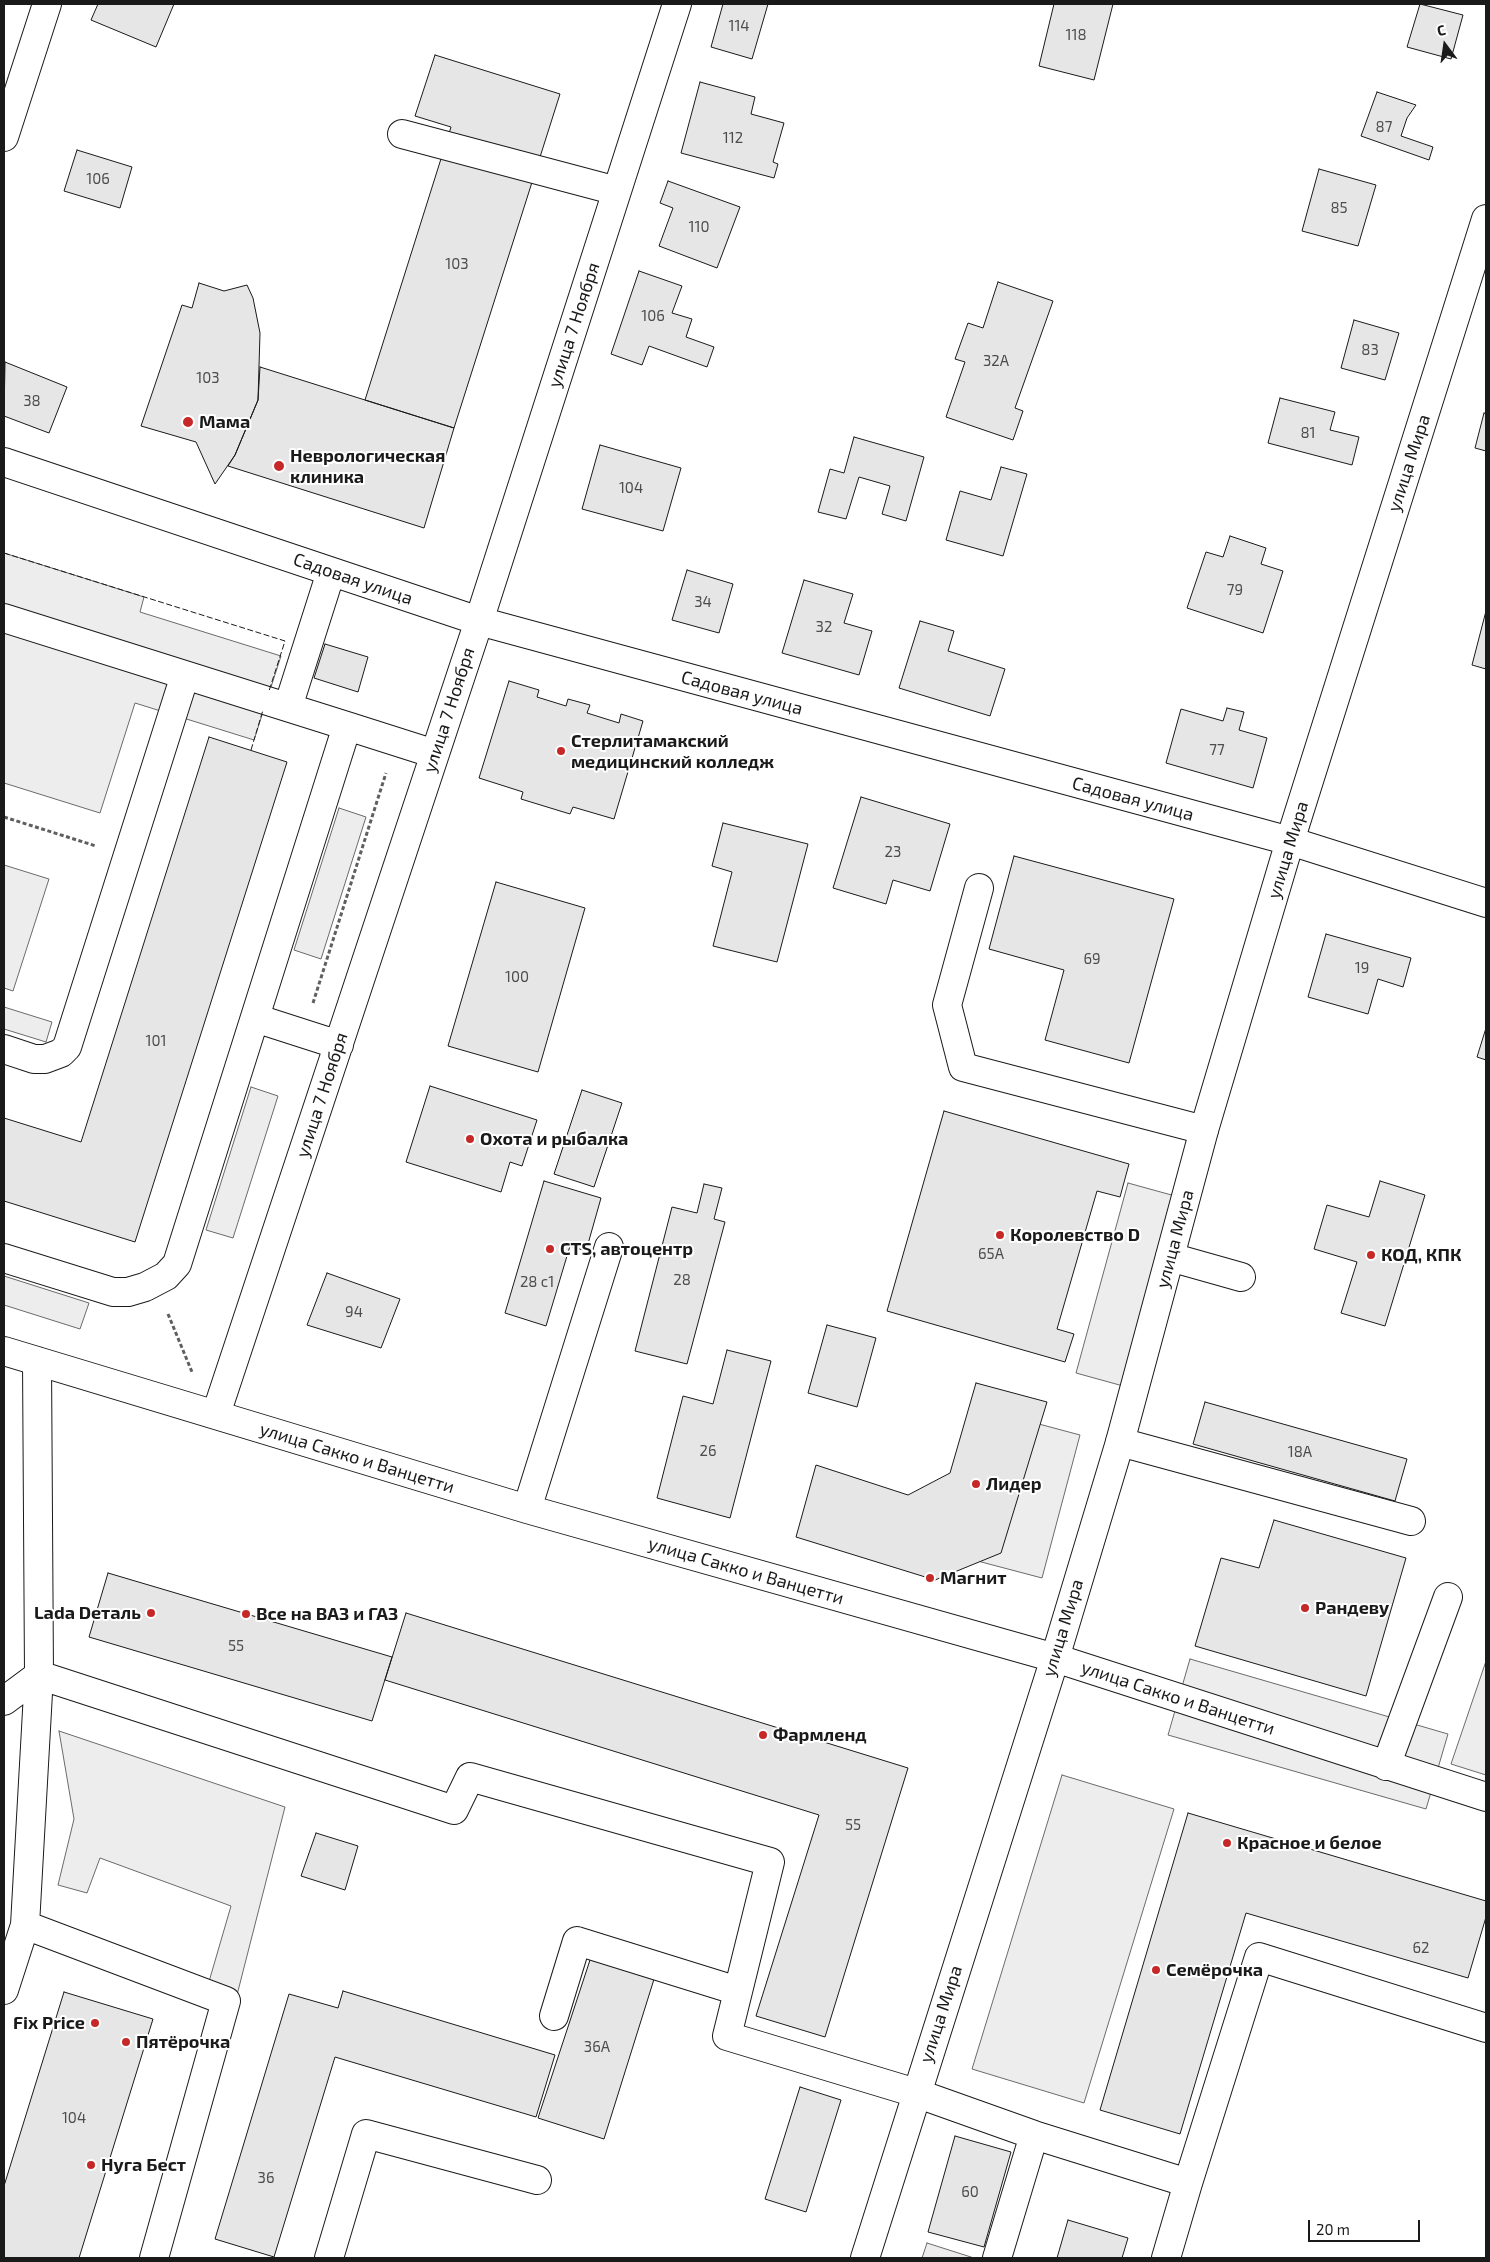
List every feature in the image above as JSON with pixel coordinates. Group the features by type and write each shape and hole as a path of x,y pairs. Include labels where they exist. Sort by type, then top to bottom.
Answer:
{"street":[{"path":"4,137 47,4"},
{"name":"улица 7 Ноября","path":"216,1414 479,621 678,4"},
{"path":"402,134 617,192"},
{"name":"улица Мира","path":"865,2258 1055,1658 1120,1442 1204,1130 1290,841 1486,220"},
{"name":"Садовая улица","path":"4,462 479,621 1290,841 1486,903"},
{"path":"288,707 331,572"},
{"path":"4,618 435,754"},
{"path":"4,1049 34,1059 45,1059 61,1053 68,1047 185,675"},
{"path":"4,1258 113,1292 128,1292 155,1283 177,1264 347,726"},
{"path":"979,888 947,1005 963,1067 1204,1130"},
{"path":"255,1018 339,1045"},
{"path":"527,1509 610,1247"},
{"path":"1170,1257 1242,1277"},
{"name":"улица Сакко и Ванцетти","path":"4,1351 527,1509 1055,1658 1486,1797"},
{"path":"4,1990 25,1925 39,1675 37,1361"},
{"path":"1120,1442 1411,1521"},
{"path":"1386,1766 1448,1597"},
{"path":"4,1701 39,1675"},
{"path":"39,1675 454,1810 470,1777 770,1862 727,2036 916,2093 1034,2135 1188,2183"},
{"path":"25,1925 226,2001 154,2258"},
{"path":"554,2016 577,1941 738,1991"},
{"path":"1166,2258 1259,1957 1486,2028"},
{"path":"330,2258 366,2134 537,2180"},
{"path":"997,2258 1034,2135"}],"path":[{"path":"4,817 128,856"},
{"path":"155,1283 194,1376"}],"shaded area":[{"path":"4,553 144,597 140,612 281,656 254,740 135,703 100,813 4,783"},
{"path":"339,808 366,817 321,959 294,950"},
{"path":"4,865 49,879 13,991 4,988"},
{"path":"4,1007 52,1022 46,1042 4,1029"},
{"path":"251,1087 278,1096 233,1238 206,1230"},
{"path":"1128,1183 1186,1199 1134,1389 1076,1373"},
{"path":"4,1276 89,1303 80,1329 4,1305"},
{"path":"1009,1416 1080,1435 1042,1578 970,1559"},
{"path":"1190,1659 1448,1734 1426,1809 1168,1735"},
{"path":"1486,1661 1486,1775 1451,1764"},
{"path":"59,1731 285,1807 237,1995 208,1985 231,1906 100,1858 87,1893 58,1885 74,1819"},
{"path":"1062,1775 1174,1809 1084,2103 972,2069"},
{"path":"927,2243 974,2258 922,2258"}],"building":[{"path":"98,4 174,4 156,47 91,20"},
{"path":"723,4 768,4 752,59 711,47"},
{"path":"1054,4 1113,4 1094,80 1039,66"},
{"path":"1420,4 1463,15 1451,59 1407,47"},
{"path":"435,55 560,94 454,428 365,400 451,127 415,116"},
{"path":"700,82 755,97 751,114 784,123 773,162 778,164 774,178 681,153"},
{"path":"1377,92 1416,105 1407,118 1401,136 1433,147 1429,160 1361,136"},
{"path":"77,150 132,167 120,208 64,191"},
{"path":"1319,169 1376,185 1358,246 1302,231"},
{"path":"668,181 740,207 717,268 659,246 673,208 660,203"},
{"path":"639,271 682,286 672,313 692,319 686,337 714,347 707,367 649,346 642,365 611,354"},
{"path":"998,282 1053,301 1015,408 1023,411 1013,440 946,417 965,362 955,359 968,323 983,328"},
{"path":"199,283 224,291 247,285 253,298 260,333 258,400 235,455 215,484 196,442 141,426 182,305 192,308"},
{"path":"1354,320 1399,333 1385,380 1341,368"},
{"path":"5,362 67,387 49,433 4,416"},
{"path":"260,367 454,428 424,528 228,466 235,455 258,400"},
{"path":"1280,398 1335,412 1330,430 1359,437 1352,465 1268,443"},
{"path":"1484,413 1486,414 1486,451 1475,448"},
{"path":"854,437 924,457 906,521 882,514 890,486 859,477 846,519 818,512 830,469 844,473"},
{"path":"600,445 681,468 663,531 582,509"},
{"path":"1001,467 1027,474 1003,556 946,540 960,491 991,500"},
{"path":"1230,536 1266,548 1261,564 1283,571 1263,633 1187,608 1206,552 1223,557"},
{"path":"687,570 733,584 719,633 672,620"},
{"path":"804,580 853,594 844,623 872,631 859,675 782,653"},
{"path":"1486,611 1486,669 1472,665"},
{"path":"920,621 954,631 948,651 1005,669 990,716 899,688"},
{"path":"325,644 368,657 358,692 314,678"},
{"name":"Стерлитамакский медицинский колледж","path":"509,681 539,690 537,697 566,706 568,699 590,705 587,713 619,723 621,714 643,721 614,819 573,807 570,814 521,799 523,792 479,778"},
{"path":"1227,708 1244,712 1239,730 1267,738 1253,788 1166,763 1181,709 1223,721"},
{"path":"209,737 287,762 135,1242 4,1201 4,1118 81,1142"},
{"path":"861,797 950,824 930,891 893,880 886,904 833,888"},
{"path":"723,823 808,844 777,962 713,946 732,872 712,866"},
{"path":"1014,856 1174,899 1129,1063 1045,1040 1064,970 989,949"},
{"path":"496,882 585,908 538,1072 448,1046"},
{"path":"1326,934 1411,958 1403,987 1378,979 1368,1014 1308,997"},
{"path":"1486,1028 1486,1060 1477,1057"},
{"path":"430,1086 537,1120 522,1166 510,1162 501,1192 406,1162"},
{"path":"582,1090 622,1103 594,1187 554,1174"},
{"path":"944,1111 1129,1164 1120,1197 1097,1191 1057,1329 1074,1334 1065,1362 887,1311"},
{"path":"544,1181 601,1198 586,1251 570,1246 546,1326 505,1313"},
{"name":"КОД, КПК","path":"1380,1181 1425,1195 1385,1326 1341,1313 1357,1262 1314,1249 1327,1205 1369,1217"},
{"path":"704,1184 722,1188 714,1219 725,1222 687,1364 635,1351 672,1207 697,1213"},
{"path":"327,1273 400,1299 381,1348 307,1325"},
{"path":"827,1325 876,1338 857,1407 808,1393"},
{"path":"727,1350 771,1361 730,1518 657,1498 683,1396 713,1404"},
{"name":"Лидер","path":"976,1383 1047,1402 1001,1553 935,1580 796,1537 816,1465 908,1495 950,1473"},
{"path":"1205,1402 1407,1459 1395,1501 1193,1444"},
{"path":"1274,1520 1406,1558 1366,1696 1195,1646 1221,1558 1259,1568"},
{"path":"108,1573 392,1657 372,1721 89,1637"},
{"path":"406,1613 908,1768 825,2037 756,2016 819,1815 385,1680"},
{"path":"1188,1813 1486,1901 1486,1917 1468,1978 1246,1913 1180,2134 1100,2110"},
{"path":"316,1833 358,1846 345,1890 301,1876"},
{"path":"591,1957 655,1976 604,2139 538,2118"},
{"path":"343,1991 555,2055 536,2117 335,2057 274,2257 215,2239 289,1994 338,2008"},
{"path":"64,1992 153,2019 79,2258 4,2258 4,2186"},
{"path":"800,2087 841,2100 806,2212 765,2199"},
{"path":"955,2136 1011,2152 984,2247 928,2232"},
{"path":"1068,2220 1128,2238 1122,2258 1057,2258"}],"fence":[{"path":"4,553 285,641 269,691"},
{"path":"251,750 263,710"}],"place":[{"name":"Мама","path":"188,422"},
{"name":"Неврологическая клиника","path":"279,466"},
{"name":"Стерлитамакский медицинский колледж","path":"561,751"},
{"name":"Охота и рыбалка","path":"470,1139"},
{"name":"Королевство D","path":"1000,1235"},
{"name":"СTS, автоцентр","path":"550,1249"},
{"name":"КОД, КПК","path":"1371,1255"},
{"name":"Лидер","path":"976,1484"},
{"name":"Магнит","path":"930,1578"},
{"name":"Рандеву","path":"1305,1608"},
{"name":"Lada Dеталь","path":"151,1613"},
{"name":"Все на ВАЗ и ГАЗ","path":"246,1614"},
{"name":"Фармленд","path":"763,1735"},
{"name":"Красное и белое","path":"1227,1843"},
{"name":"Семёрочка","path":"1156,1970"},
{"name":"Fix Price","path":"95,2023"},
{"name":"Пятёрочка","path":"126,2042"},
{"name":"Нуга Бест","path":"91,2165"}]}
